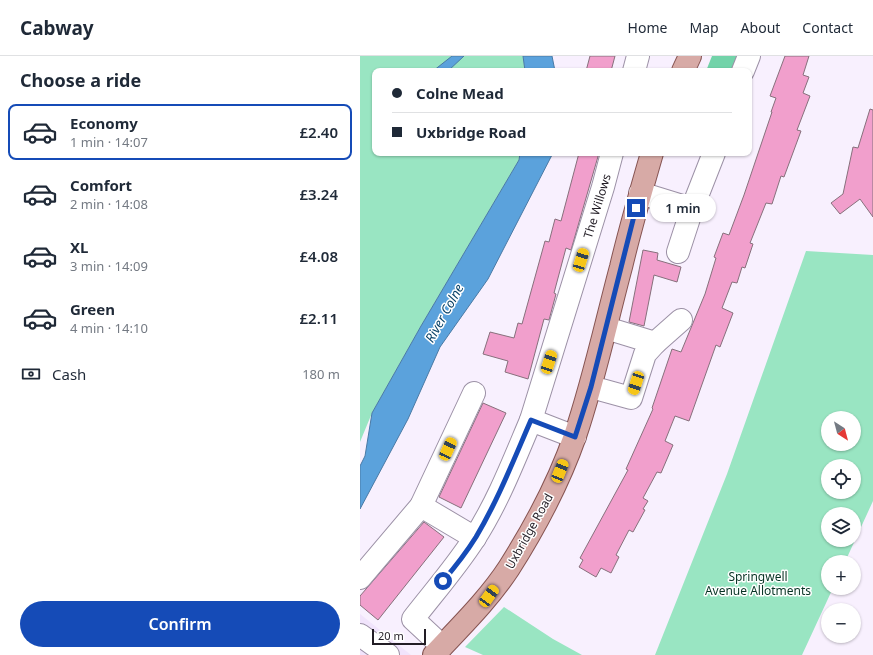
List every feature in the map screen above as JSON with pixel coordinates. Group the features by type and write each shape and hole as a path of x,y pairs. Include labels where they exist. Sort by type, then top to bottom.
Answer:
{"main road":[{"path":"684,68 690,56"},
{"name":"Uxbridge Road","path":"438,650 489,596 508,569 532,531 548,499 575,437 591,387 640,193 651,156"}],"street":[{"path":"635,68 638,56"},
{"path":"744,68 749,56"},
{"name":"The Willows","path":"438,650 413,620 461,560 475,538 493,505 531,420 601,194 611,156"},
{"path":"678,252 692,209 713,156"},
{"path":"640,193 692,209"},
{"path":"591,387 631,398 645,354 654,343 681,320"},
{"path":"606,328 654,343"},
{"path":"360,578 422,506 474,393"},
{"path":"531,420 575,437"},
{"path":"422,506 475,538"},
{"path":"360,635 388,655"}],"shaded area":[{"path":"360,614 386,635 411,655 360,655"}],"green space":[{"path":"360,56 523,56 525,68 372,68 372,156 520,156 519,160 421,326 372,413 360,442"},
{"path":"712,56 743,56 738,68 707,68"},
{"name":"Springwell Avenue Allotments","path":"806,251 873,255 873,501 861,527 861,507 821,507 821,547 852,547 848,555 821,555 821,595 830,595 826,603 821,603 821,614 802,655 655,655 727,474"},
{"path":"504,607 553,639 582,655 483,655 465,647"}],"water":[{"path":"452,56 464,56 451,68 437,68"},
{"path":"523,56 552,56 554,68 525,68"},
{"name":"River Colne","path":"520,156 551,156 488,279 440,347 408,419 360,509 360,466 365,456 372,413 421,326 519,160"}],"building":[{"path":"590,56 615,56 612,68 587,68"},
{"path":"785,56 809,56 803,75 809,77 803,93 810,96 797,130 801,131 784,177 781,176 772,204 766,203 750,243 753,244 745,268 742,267 737,283 732,282 722,308 733,313 720,347 716,345 689,421 675,416 665,441 673,445 661,473 657,472 643,498 648,501 643,509 645,510 633,532 629,530 616,555 619,557 611,573 601,568 596,577 579,567 583,560 580,558 628,470 626,469 653,409 652,408 672,349 681,352 705,294 716,258 714,257 723,233 729,235 772,112 776,98 770,96"},
{"path":"870,109 873,110 873,217 860,199 840,214 831,203 843,194 853,147 858,148"},
{"path":"578,156 598,156 571,250 566,248 554,293 556,294 549,320 544,319 528,379 505,372 508,361 483,354 490,332 514,338 518,323 522,324 545,241 549,242 555,219 561,221"},
{"path":"643,250 658,253 657,260 681,267 677,282 654,275 644,326 629,322"},
{"path":"483,403 506,413 461,508 439,497"},
{"path":"424,522 444,537 378,620 360,605 360,596"}],"route":[{"path":"443,581 461,560 475,538 493,505 531,420 575,437 591,387 636,208"}]}
